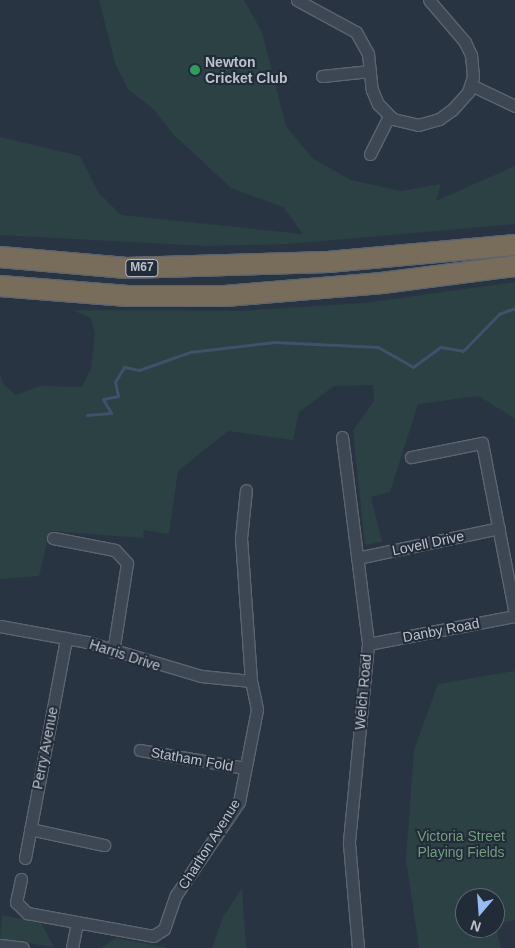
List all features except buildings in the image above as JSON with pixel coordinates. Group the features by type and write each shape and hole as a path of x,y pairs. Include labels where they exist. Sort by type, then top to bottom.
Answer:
{"highway":[{"name":"M67","path":"0,257 127,268 328,262 515,245"},
{"name":"M67","path":"0,286 128,296 285,291 515,266"}],"street":[{"path":"297,0 356,32 368,54 374,97 389,116 410,125 438,119 458,105 472,85 473,63 469,48 429,0"},
{"path":"322,76 370,71"},
{"path":"472,85 515,106"},
{"path":"370,154 389,116"},
{"name":"Welch Road","path":"342,437 368,644 349,843 358,948"},
{"path":"411,457 482,444 515,615"},
{"name":"Charlton Avenue","path":"20,879 16,902 28,913 153,936 164,929 176,895 239,802 257,709 251,681 241,538 246,490"},
{"name":"Lovell Drive","path":"357,558 498,528"},
{"path":"53,538 115,550 127,563 113,652"},
{"name":"Danby Road","path":"368,644 515,615"},
{"name":"Harris Drive","path":"0,626 66,638 201,676 251,681"},
{"name":"Perry Avenue","path":"25,858 66,638"},
{"name":"Statham Fold","path":"140,750 245,768"},
{"path":"30,829 104,845"},
{"path":"72,948 77,922"},
{"path":"0,945 23,948"}],"green space":[{"path":"99,0 244,0 262,32 286,126 312,158 351,180 401,191 441,184 436,201 515,166 515,224 289,244 205,246 0,235 0,137 80,156 98,192 121,215 303,234 283,207 231,188 173,134 154,110 128,89 115,63"},
{"path":"515,282 515,419 479,396 418,404 390,492 371,497 382,542 365,545 353,431 374,401 373,385 334,386 299,412 293,440 228,431 178,471 169,534 144,530 143,538 50,531 39,576 0,579 0,375 4,385 16,395 40,386 82,387 91,369 95,333 91,318 72,310 239,311 364,303"},
{"name":"Victoria Street Playing Fields","path":"515,671 515,920 505,922 505,888 455,888 455,938 498,938 501,948 419,948 406,859 414,750 438,684"},
{"path":"242,888 246,948 212,948 223,917"},
{"path":"2,915 41,923 54,947 0,939"},
{"path":"116,938 169,948 101,948"}],"waterway":[{"path":"87,415 111,413 103,399 118,396 115,382 124,367 139,370 190,352 274,342 378,347 413,367 441,347 463,351 499,314 515,308"}],"place":[{"name":"Newton Cricket Club","path":"195,70"}]}
